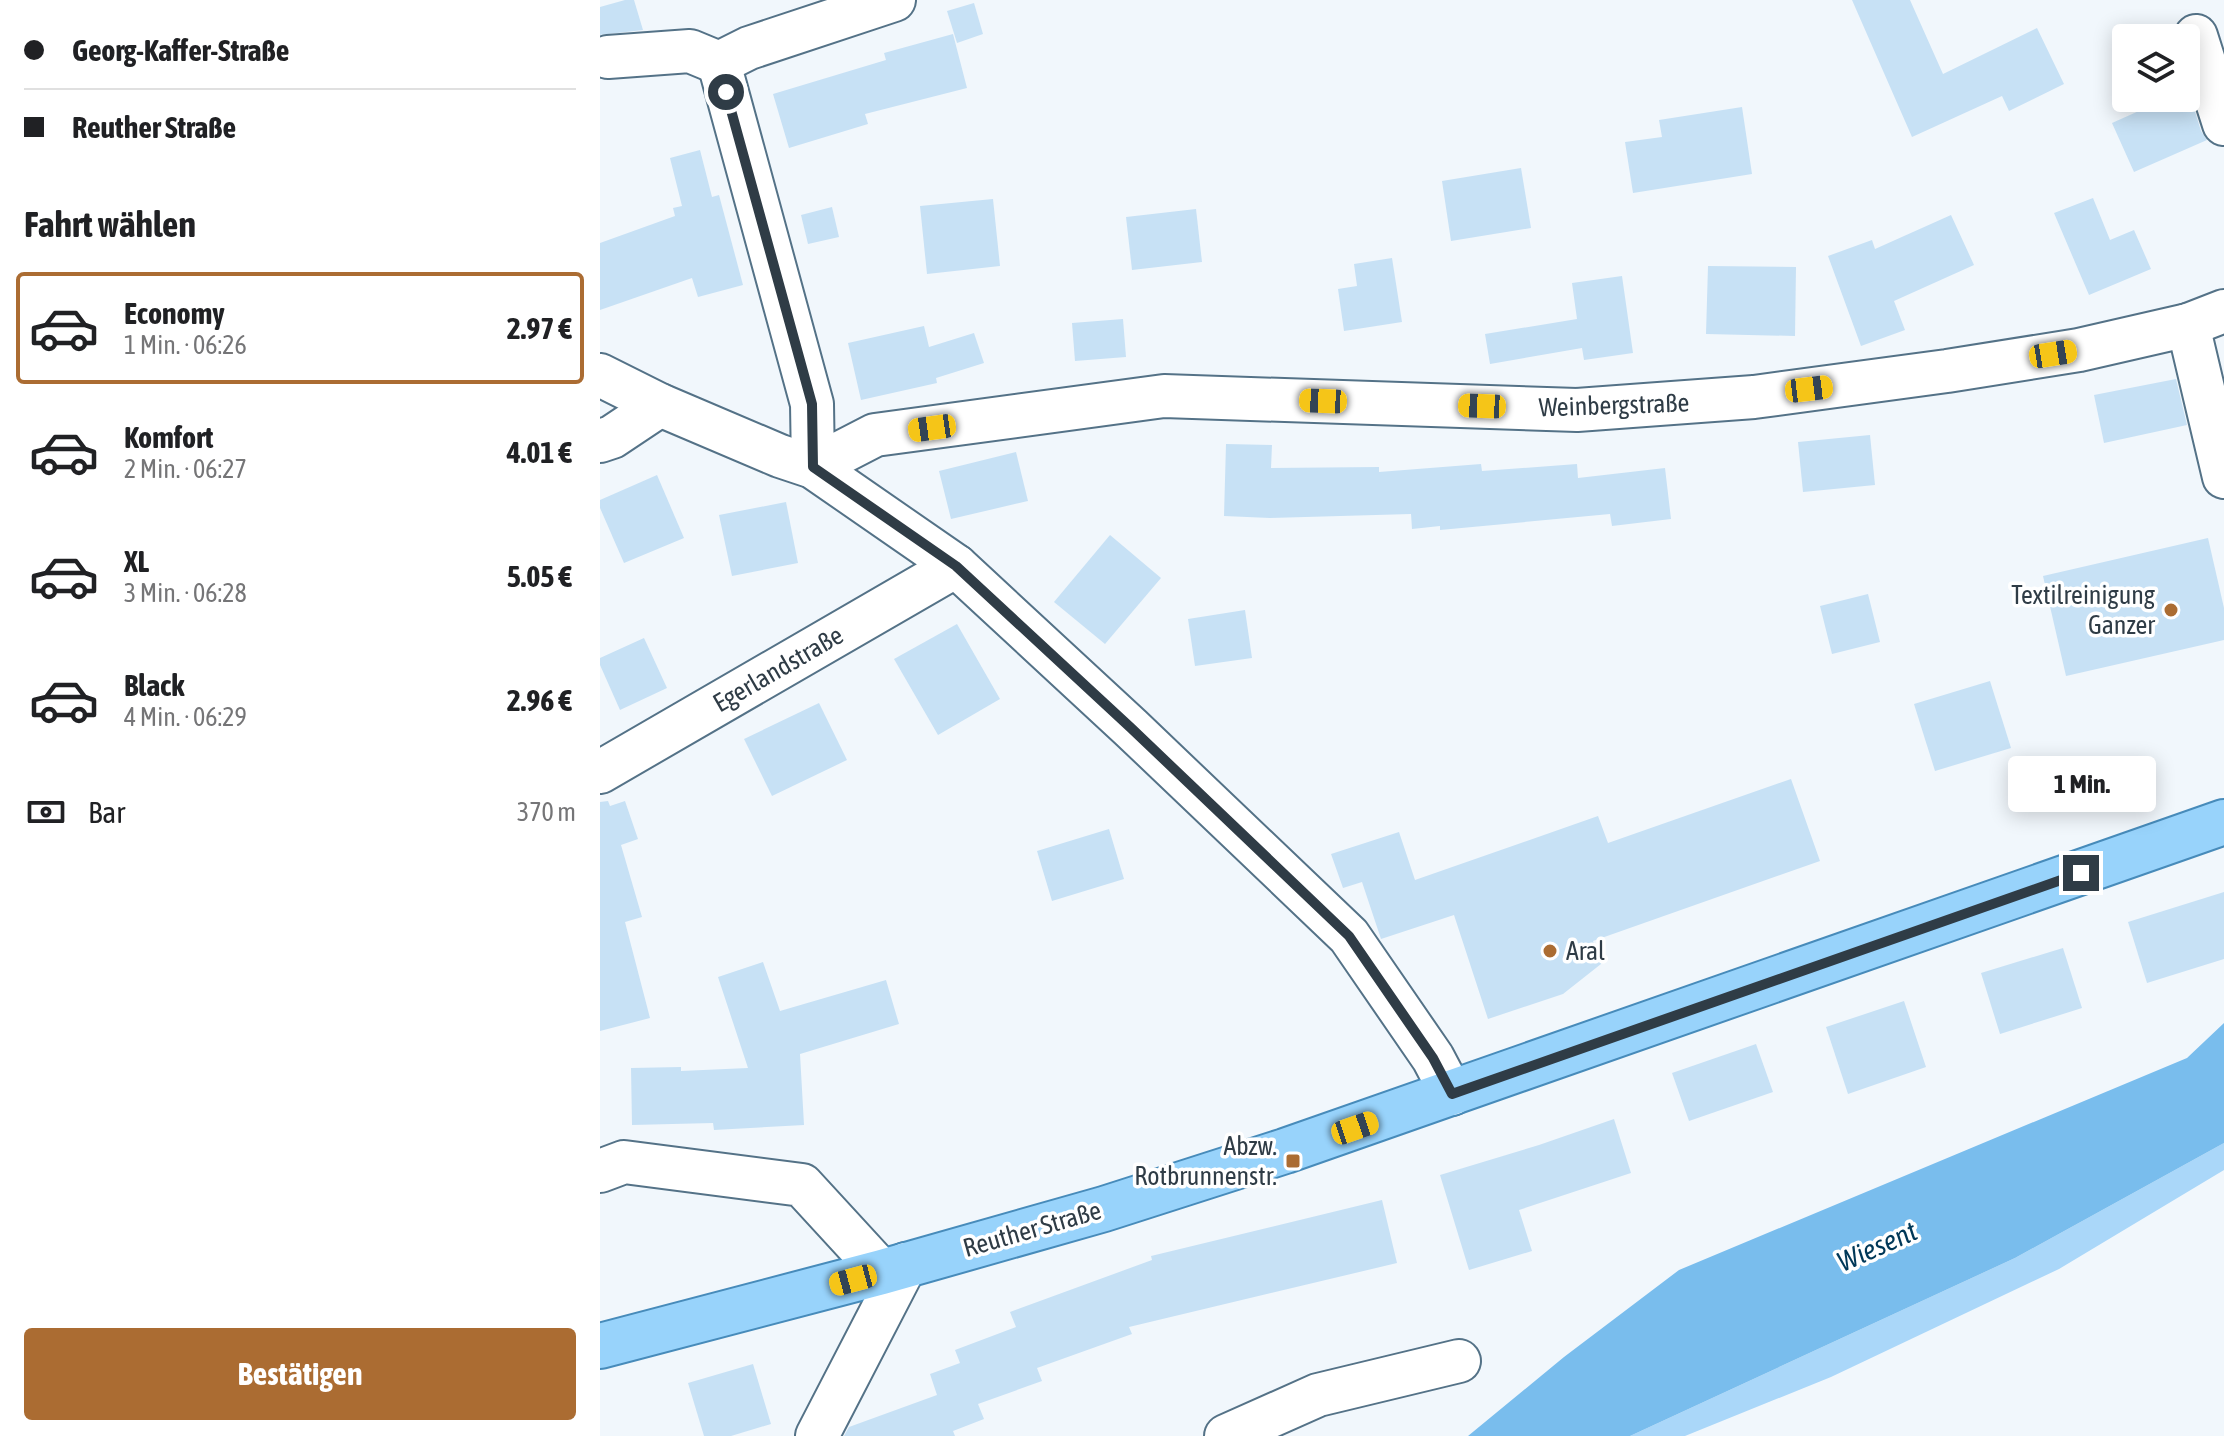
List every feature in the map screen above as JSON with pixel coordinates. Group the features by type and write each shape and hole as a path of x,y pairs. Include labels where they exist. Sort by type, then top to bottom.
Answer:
{"main road":[{"name":"Reuther Straße","path":"600,1346 1104,1209 1452,1094 2224,822"}],"street":[{"path":"608,57 690,51 719,63 749,48 894,0"},
{"path":"2200,49 2224,124"},
{"path":"719,63 812,404 813,467"},
{"path":"2206,318 2224,477"},
{"name":"Weinbergstraße","path":"813,467 875,435 1164,396 1577,410 1660,405 1754,397 1961,369 2079,350 2206,318"},
{"path":"600,375 660,405 813,467 956,566 1349,936 1433,1058 1452,1094"},
{"path":"600,441 612,437 660,405"},
{"name":"Egerlandstraße","path":"600,772 956,566"},
{"path":"600,1171 624,1162 802,1185 894,1268 817,1436"},
{"path":"1226,1436 1318,1395 1459,1361"}],"shaded area":[{"path":"2224,1143 2224,1170 2059,1269 1831,1377 1685,1436 1630,1436 2015,1258"}],"water":[{"name":"Wiesent","path":"2224,1023 2224,1143 2015,1258 1630,1436 1468,1436 1564,1357 1679,1270 2187,1058"}],"building":[{"path":"634,0 643,30 600,35 600,7"},
{"path":"1852,0 1910,0 1943,74 2037,28 2064,84 2009,111 2002,96 1912,137"},
{"path":"974,3 983,34 957,43 947,11"},
{"path":"953,34 967,88 865,114 868,124 789,148 773,94 886,60 884,53"},
{"path":"1742,107 1752,174 1633,193 1625,142 1662,137 1659,120"},
{"path":"2137,112 2195,112 2207,140 2134,172 2112,123"},
{"path":"700,150 712,197 719,195 743,285 698,297 692,278 600,310 600,243 675,216 673,208 682,206 670,158"},
{"path":"1521,168 1531,228 1451,241 1442,181"},
{"path":"2093,198 2110,240 2134,230 2151,269 2089,295 2054,213"},
{"path":"993,199 1000,266 927,274 920,206"},
{"path":"832,207 839,237 808,244 801,215"},
{"path":"1196,209 1202,262 1132,270 1126,217"},
{"path":"1951,215 1974,265 1894,301 1905,330 1861,346 1828,256 1872,240 1875,249"},
{"path":"1392,258 1402,322 1344,331 1338,289 1357,286 1354,264"},
{"path":"1708,266 1796,267 1795,336 1706,334"},
{"path":"1622,276 1633,353 1584,360 1582,348 1490,364 1485,334 1577,319 1572,283"},
{"path":"1123,319 1126,357 1075,361 1072,323"},
{"path":"924,326 929,347 974,333 984,363 936,378 937,383 861,400 848,343"},
{"path":"2176,379 2187,425 2104,443 2094,395"},
{"path":"1870,435 1875,485 1803,492 1798,442"},
{"path":"1226,444 1272,445 1271,468 1379,467 1379,472 1481,464 1482,471 1577,464 1578,478 1665,468 1671,519 1612,526 1610,514 1440,530 1440,526 1412,529 1411,514 1270,518 1224,516"},
{"path":"1016,452 1028,501 951,519 939,471"},
{"path":"657,475 684,538 624,563 600,508 600,500"},
{"path":"786,502 798,563 732,576 719,515"},
{"path":"1110,535 1161,578 1105,644 1054,602"},
{"path":"2208,538 2224,608 2224,640 2066,676 2043,576"},
{"path":"1868,594 1880,642 1832,654 1820,606"},
{"path":"1245,610 1252,658 1195,666 1188,619"},
{"path":"957,624 1000,699 938,735 894,659"},
{"path":"644,638 667,688 620,710 600,665 600,658"},
{"path":"1990,681 2011,748 1935,771 1914,704"},
{"path":"819,703 847,760 772,796 744,739"},
{"path":"1791,779 1820,861 1593,941 1601,964 1563,994 1488,1019 1454,915 1381,939 1362,882 1343,888 1331,854 1399,832 1415,880 1598,816 1608,843"},
{"path":"608,801 610,806 625,801 638,839 621,845 642,917 625,922 650,1018 600,1031 600,802"},
{"path":"1109,829 1124,879 1052,901 1037,851"},
{"path":"2224,892 2224,959 2147,983 2128,922"},
{"path":"2063,948 2082,1008 2000,1034 1981,973"},
{"path":"763,962 780,1011 886,980 899,1024 800,1054 804,1125 714,1130 713,1123 632,1125 631,1068 681,1067 681,1071 748,1068 718,977"},
{"path":"1904,1001 1926,1067 1848,1094 1826,1027"},
{"path":"1756,1044 1773,1092 1689,1121 1672,1073"},
{"path":"1614,1119 1631,1173 1519,1210 1532,1251 1469,1270 1440,1175"},
{"path":"1382,1200 1397,1263 1129,1327 1132,1334 1037,1368 1042,1381 978,1404 984,1419 953,1431 955,1436 844,1436 849,1427 937,1395 930,1374 960,1363 955,1350 1016,1327 1010,1312 1152,1260 1151,1256"},
{"path":"753,1364 771,1424 731,1436 704,1436 688,1383"}],"place":[{"name":"Textilreinigung Ganzer","path":"2171,610"},
{"name":"Aral","path":"1550,951"},
{"name":"Abzw. Rotbrunnenstr.","path":"1293,1161"}],"route":[{"path":"726,92 812,404 813,467 956,566 1349,936 1433,1058 1452,1094 2081,873"}]}
